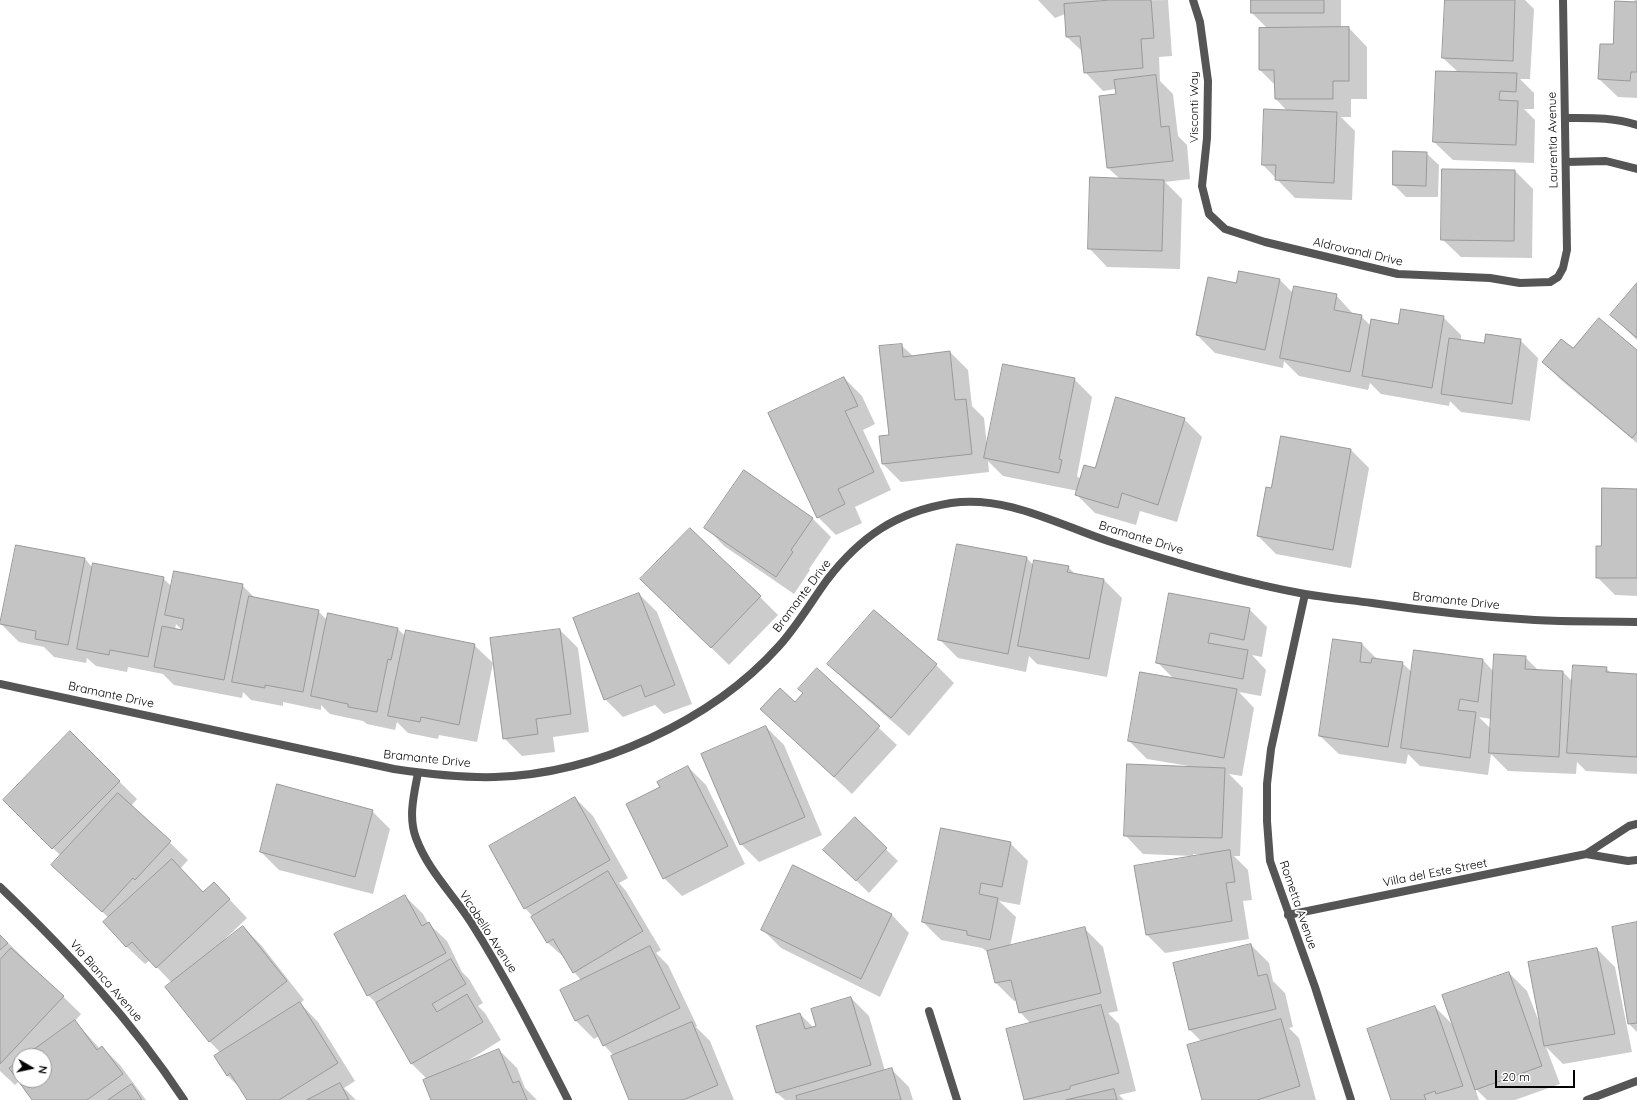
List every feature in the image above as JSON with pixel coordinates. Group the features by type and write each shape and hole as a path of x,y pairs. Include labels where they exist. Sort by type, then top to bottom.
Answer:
{"street":[{"name":"Visconti Way","path":"1193,0 1200,22 1208,82 1207,138 1202,186 1208,214"},
{"name":"Laurentia Avenue","path":"1558,277 1563,268 1567,250 1563,0"},
{"path":"1565,118 1609,119 1625,121 1637,125"},
{"path":"1566,162 1606,161 1637,169"},
{"name":"Aldrovandi Drive","path":"1208,214 1225,229 1265,242 1398,274 1490,278 1520,284 1544,282 1558,277"},
{"name":"Bramante Drive","path":"0,684 394,769 451,777 497,777 540,773 596,759 626,749 664,732 708,707 747,676 779,647 827,581 848,555 870,534 898,519 925,508 955,503 977,502 1014,507 1154,556 1226,576 1305,594 1408,608 1537,620 1637,622"},
{"name":"Rometta Avenue","path":"1305,594 1271,749 1267,784 1267,821 1270,861 1288,915 1315,987 1351,1100"},
{"name":"Vicobello Avenue","path":"418,772 412,809 416,838 433,872 471,923 505,979 568,1100"},
{"name":"Villa del Este Street","path":"1586,854 1629,826 1637,824"},
{"name":"Villa del Este Street","path":"1288,915 1586,854 1628,861 1637,860"},
{"name":"Via Bianca Avenue","path":"0,886 90,979 130,1026 184,1100"},
{"path":"929,1011 957,1100"},
{"path":"1587,1100 1637,1081"}],"building":[{"path":"1111,0 1151,0 1154,38 1141,39 1143,68 1084,73 1080,36 1066,37 1064,4"},
{"path":"1251,0 1324,0 1324,13 1251,13"},
{"path":"1445,0 1515,0 1513,61 1442,58"},
{"path":"1615,1 1637,2 1637,72 1631,72 1630,81 1598,79 1600,44 1613,44"},
{"path":"1349,27 1349,81 1333,81 1333,99 1275,99 1274,70 1259,70 1259,28"},
{"path":"1436,71 1517,73 1516,92 1500,91 1499,100 1518,101 1516,145 1433,142"},
{"path":"1156,75 1161,127 1169,126 1173,161 1107,168 1099,96 1116,94 1114,80"},
{"path":"1264,109 1337,112 1334,183 1275,180 1276,165 1262,165"},
{"path":"1393,151 1427,152 1426,186 1393,185"},
{"path":"1442,169 1515,170 1514,241 1441,240"},
{"path":"1090,177 1164,180 1162,251 1088,249"},
{"path":"1239,271 1280,279 1265,350 1196,335 1208,277 1236,283"},
{"path":"1637,283 1637,338 1610,315"},
{"path":"1294,286 1337,294 1334,310 1362,315 1350,372 1280,358"},
{"path":"1401,309 1444,316 1432,388 1362,376 1371,319 1398,324"},
{"path":"1599,318 1637,350 1637,432 1632,438 1542,362 1561,339 1573,348"},
{"path":"1486,334 1521,339 1512,404 1441,394 1449,338 1484,343"},
{"path":"902,344 903,357 950,351 955,400 966,399 972,454 882,464 879,436 889,435 879,346"},
{"path":"1003,364 1075,378 1059,459 1062,460 1059,473 984,458"},
{"path":"844,377 858,406 845,411 874,472 838,489 845,504 817,518 768,413"},
{"path":"1116,397 1185,418 1158,505 1122,493 1118,508 1075,495 1084,465 1095,468"},
{"path":"1281,436 1351,449 1333,550 1257,536 1266,487 1271,488"},
{"path":"744,470 813,518 791,550 793,552 776,577 704,528"},
{"path":"1602,488 1637,489 1637,578 1596,578 1596,546 1601,546"},
{"path":"690,528 761,596 711,648 640,579"},
{"path":"957,544 1027,557 1008,654 938,640"},
{"path":"16,545 85,558 68,645 35,639 36,631 0,624"},
{"path":"1034,560 1069,566 1067,572 1104,579 1089,659 1018,646"},
{"path":"93,563 164,577 148,657 110,650 109,655 77,649"},
{"path":"174,571 243,584 224,680 154,667 162,626 182,630 184,619 165,615"},
{"path":"639,593 675,685 645,697 641,685 604,700 573,618"},
{"path":"1169,593 1250,608 1244,640 1210,633 1208,643 1248,650 1243,679 1156,663"},
{"path":"249,596 319,610 303,692 265,685 265,688 232,682"},
{"path":"874,610 937,664 891,718 827,664"},
{"path":"328,613 398,628 391,660 388,659 377,712 348,707 348,704 311,696"},
{"path":"560,629 571,714 536,719 538,734 503,739 490,638"},
{"path":"406,630 475,644 459,725 421,717 420,722 388,716"},
{"path":"1333,639 1362,643 1360,662 1371,663 1372,658 1403,662 1388,747 1319,736"},
{"path":"1414,650 1483,659 1478,702 1460,699 1458,710 1476,712 1470,758 1401,748"},
{"path":"1494,654 1526,656 1525,669 1563,671 1559,757 1489,753"},
{"path":"1573,665 1607,667 1606,672 1637,674 1637,757 1567,753"},
{"path":"817,668 880,726 834,777 760,709 780,688 795,702 803,693 798,689"},
{"path":"1140,672 1237,689 1224,758 1128,741"},
{"path":"766,726 805,817 740,845 701,754"},
{"path":"70,731 120,781 52,849 3,800"},
{"path":"1127,764 1225,768 1222,838 1124,836"},
{"path":"688,766 728,846 663,879 626,804 660,787 657,782"},
{"path":"277,784 373,810 355,877 260,852"},
{"path":"118,793 171,841 135,880 133,878 102,912 51,865"},
{"path":"575,797 610,860 524,909 489,846"},
{"path":"855,817 887,848 856,881 823,850"},
{"path":"941,828 1011,842 1002,887 981,883 979,894 998,898 990,940 967,935 967,931 922,922"},
{"path":"1230,850 1235,882 1226,883 1232,921 1146,935 1134,866"},
{"path":"172,859 203,892 214,882 230,899 156,968 132,942 126,947 103,922"},
{"path":"793,865 892,914 861,979 761,930"},
{"path":"608,871 643,931 573,973 553,939 547,943 531,917"},
{"path":"405,895 422,926 429,922 446,953 367,996 334,934"},
{"path":"1637,922 1637,1023 1628,1024 1612,927"},
{"path":"243,926 287,981 209,1042 165,987"},
{"path":"1085,927 1101,993 1019,1013 1011,980 995,983 987,951"},
{"path":"0,935 8,943 0,950"},
{"path":"1251,944 1258,976 1267,974 1276,1009 1189,1030 1173,963"},
{"path":"650,946 680,1008 603,1046 588,1015 575,1021 560,990"},
{"path":"11,948 64,996 15,1048 12,1048 12,1051 0,1064 0,960"},
{"path":"1597,948 1615,1034 1544,1046 1528,962"},
{"path":"451,959 466,984 432,1004 437,1012 467,994 483,1022 411,1064 376,1003"},
{"path":"1509,972 1542,1066 1475,1090 1442,995"},
{"path":"851,997 871,1065 776,1093 756,1026 800,1013 805,1029 816,1026 811,1009"},
{"path":"300,1002 338,1063 279,1100 247,1100 230,1073 227,1076 214,1056"},
{"path":"1101,1005 1119,1073 1070,1086 1070,1089 1024,1100 1006,1029"},
{"path":"1435,1006 1463,1086 1436,1094 1435,1091 1424,1095 1426,1100 1391,1100 1367,1029"},
{"path":"1281,1019 1300,1086 1257,1100 1202,1100 1187,1045"},
{"path":"75,1020 97,1050 102,1046 123,1074 87,1100 32,1100 23,1088 52,1088 52,1048 36,1048"},
{"path":"692,1022 718,1085 683,1100 629,1100 611,1056"},
{"path":"499,1049 513,1083 519,1081 527,1100 431,1100 423,1080"},
{"path":"892,1068 901,1100 797,1100 796,1096"},
{"path":"340,1083 349,1100 307,1100"},
{"path":"132,1084 142,1100 108,1100"},
{"path":"1114,1089 1117,1100 1066,1100"}]}
